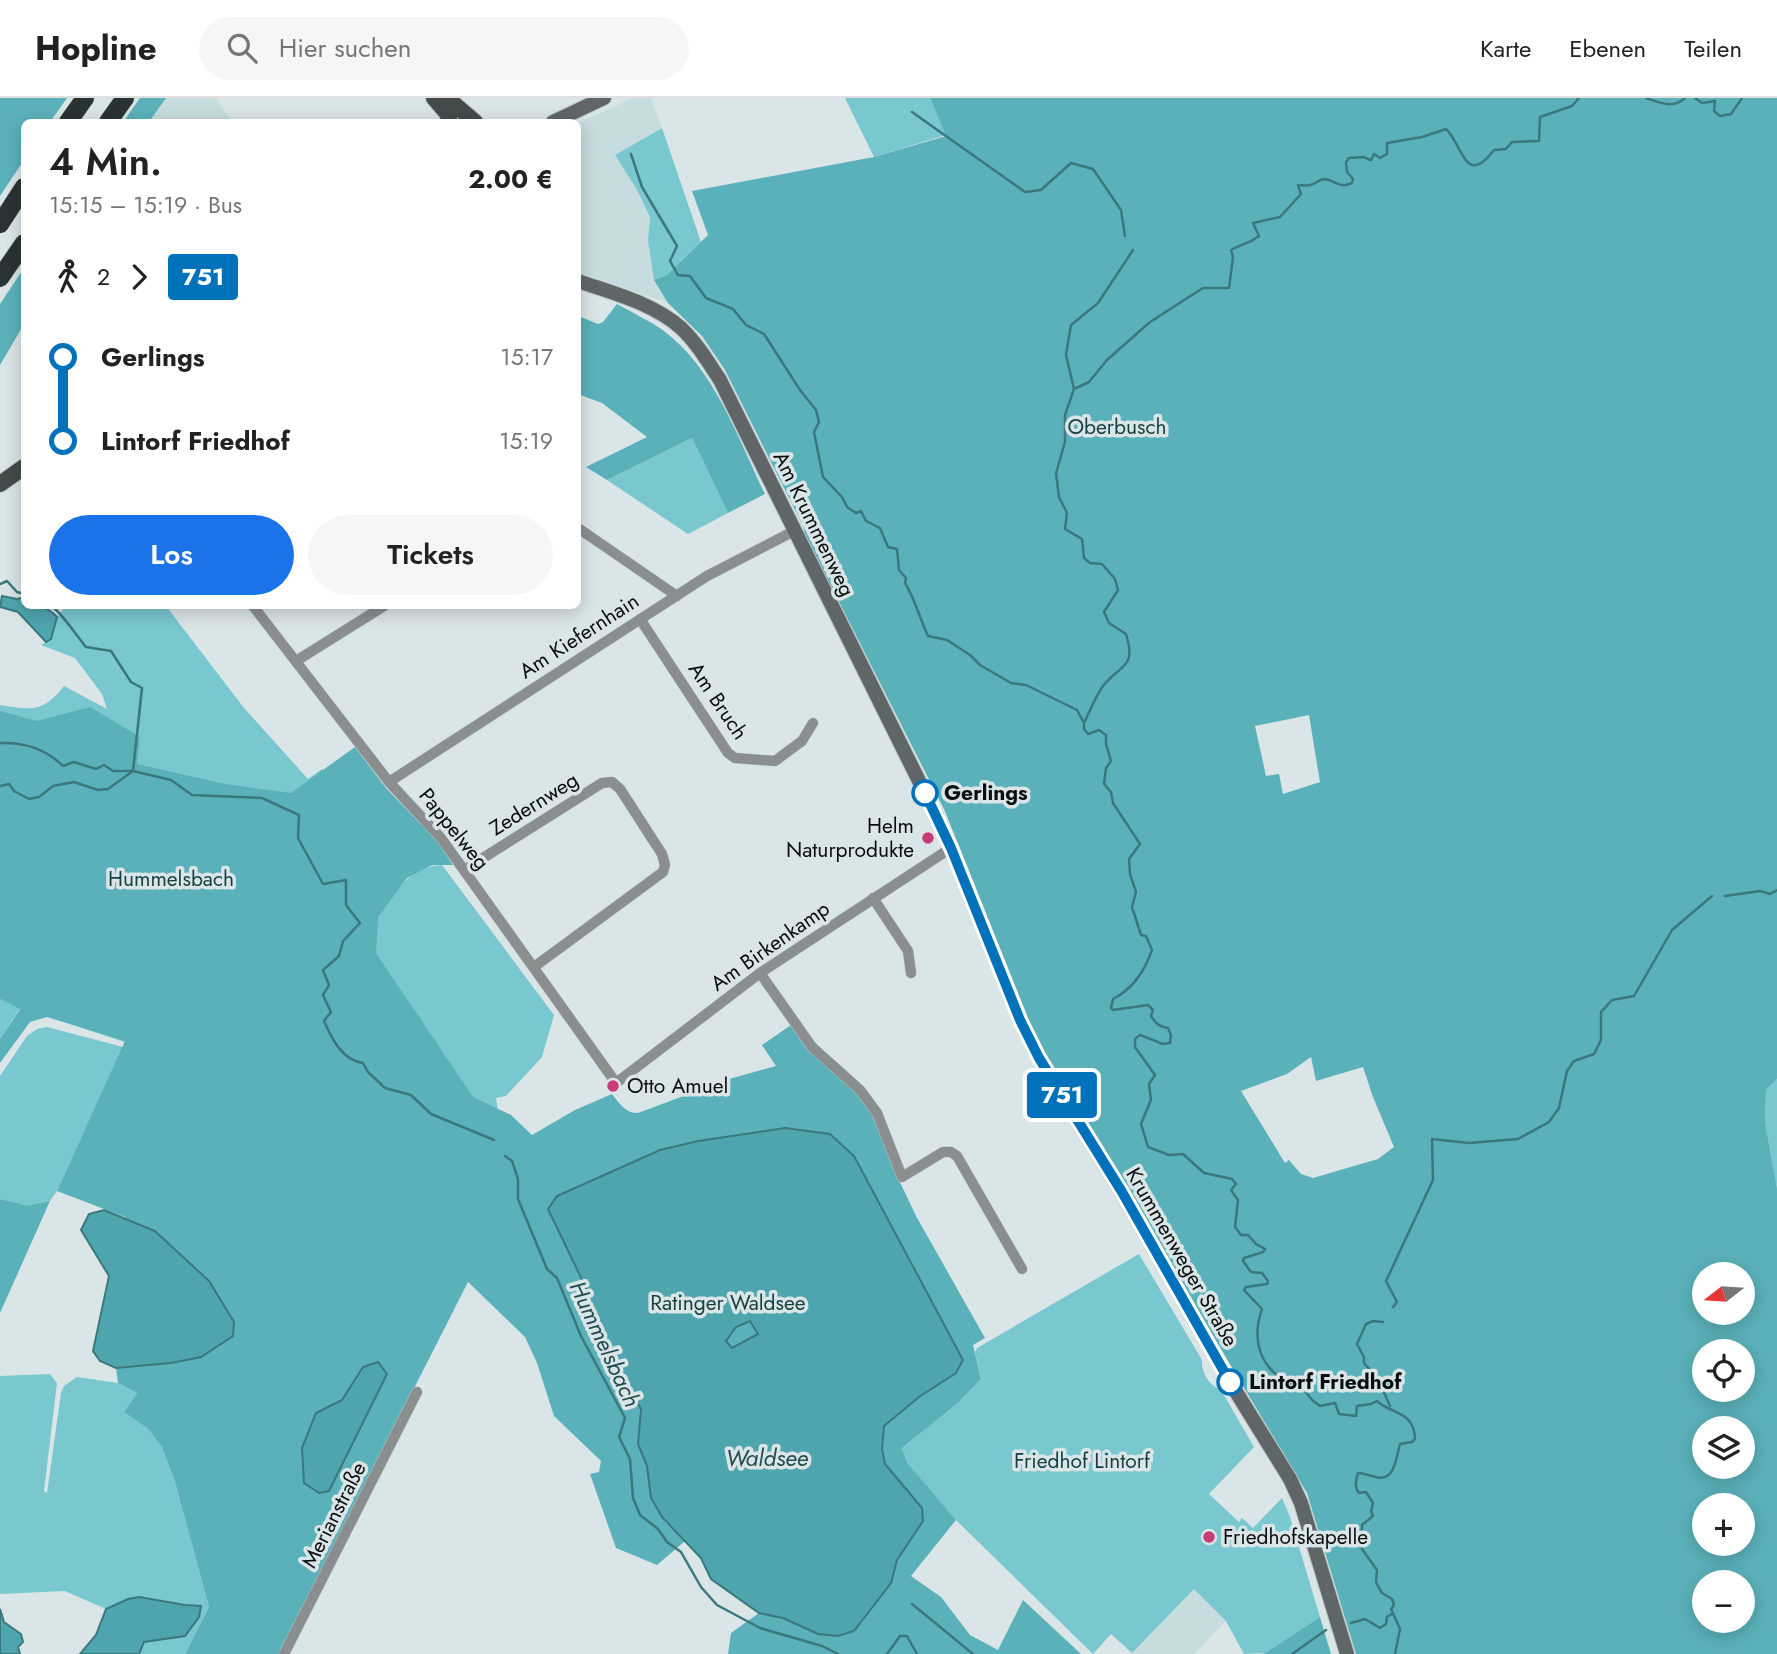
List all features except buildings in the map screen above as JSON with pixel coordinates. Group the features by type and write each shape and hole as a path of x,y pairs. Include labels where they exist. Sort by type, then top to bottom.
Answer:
{"highway":[{"path":"70,119 85,98"},
{"path":"110,119 125,98"},
{"path":"0,224 21,192"},
{"path":"0,278 21,247"}],"main road":[{"path":"434,98 449,119"},
{"path":"447,98 472,119"},
{"path":"559,119 604,98"},
{"name":"Am Krummenweg","path":"581,282 643,304 663,315 681,328 701,350 720,380 951,848"},
{"path":"0,484 21,469"},
{"name":"Krummenweger Straße","path":"951,848 1020,1020 1039,1058 1122,1192 1230,1382 1290,1479 1301,1503 1347,1654"}],"street":[{"path":"581,530 677,596"},
{"name":"Am Kiefernhain","path":"389,782 707,576 794,531"},
{"name":"Pappelweg","path":"255,609 389,782 441,838 616,1083"},
{"path":"296,662 379,609"},
{"name":"Am Bruch","path":"640,619 728,753 735,758 775,761 802,741 813,723"},
{"name":"Zedernweg","path":"464,870 602,783 612,782 620,789 662,854 665,865 663,872 534,967"},
{"name":"Am Birkenkamp","path":"616,1083 760,973 951,848"},
{"path":"873,898 908,951 911,974"},
{"path":"760,973 812,1046 860,1090 877,1113 902,1177 943,1152 951,1152 957,1156 1022,1269"},
{"name":"Merianstraße","path":"284,1654 417,1392"}],"shaded area":[{"path":"166,98 216,98 230,119 151,119"},
{"path":"633,98 651,98 662,128 615,155 650,217 648,241 654,280 668,303 581,273 581,122"},
{"path":"1194,1589 1226,1621 1194,1654 1131,1654"}],"green space":[{"path":"0,98 67,98 52,119 21,119 21,164 0,196"},
{"path":"140,98 166,98 151,119 125,119"},
{"path":"845,98 930,98 946,135 874,157"},
{"name":"Oberbusch","path":"930,98 1777,98 1777,1079 1766,1089 1765,1122 1777,1188 1777,1654 1356,1654 1307,1493 1049,1061 1030,1023 944,809 725,370 702,336 668,303 654,280 667,275 708,235 692,191 874,157 946,136","holes":["1309,715 1320,782 1283,794 1279,774 1266,776 1255,726","1311,1057 1316,1081 1363,1067 1394,1147 1378,1159 1313,1178 1301,1174 1289,1160 1285,1163 1241,1091 1287,1074"]},
{"path":"662,128 701,242 667,275 654,280 648,241 650,217 615,155"},
{"path":"21,272 21,329 0,365 0,304"},
{"path":"617,304 664,331 682,347 698,365 724,406 765,494 728,513 692,438 607,480 586,467 647,437 602,403 581,395 581,317 598,324 603,322"},
{"path":"692,438 728,513 688,534 607,480"},
{"name":"Hummelsbach","path":"64,609 168,609 244,708 308,779 322,769 350,800 400,887 419,871 442,865 554,1015 542,1057 506,1096 496,1098 498,1111 323,1108 46,1016 0,991 0,705 36,708 50,701 64,686 107,709 102,694 75,658 41,645 51,639 57,617"},
{"path":"90,707 140,737 137,764 225,784 291,793 355,747 386,788 438,842 453,865 432,865 407,878 378,917 376,953 473,1097 511,1115 532,1135 575,1110 612,1094 626,1110 638,1113 729,1079 776,1066 762,1045 791,1025 867,1104 884,1137 899,1180 916,1216 985,1338 973,1345 981,1379 958,1403 902,1448 907,1463 956,1520 911,1576 941,1597 970,1635 998,1650 1023,1600 1081,1654 728,1654 731,1633 759,1613 783,1618 818,1634 891,1583 897,1560 923,1521 922,1508 885,1464 882,1449 883,1426 919,1397 956,1373 548,1209 586,1288 601,1336 641,1409 638,1444 647,1466 651,1498 662,1517 685,1541 657,1565 616,1548 590,1474 599,1472 601,1461 554,1416 537,1363 525,1337 468,1282 279,1654 185,1654 209,1607 175,1482 162,1447 148,1429 124,1412 137,1393 118,1383 116,1368 171,1363 201,1357 125,1217 57,1191 125,1041 47,1017 30,1022 0,1063 0,1039 20,1009 0,999 0,711 37,721","holes":["363,1367 319,1493 316,1413 342,1400"]},
{"path":"0,999 20,1008 0,1039"},
{"path":"47,1027 123,1047 57,1191 50,1201 27,1207 0,1199 0,1076 27,1036 37,1029"},
{"path":"1777,1079 1777,1188 1765,1122 1766,1088"},
{"path":"0,1199 27,1206 50,1201 0,1313"},
{"name":"Friedhof Lintorf","path":"1139,1254 1202,1360 1207,1378 1221,1390 1254,1447 1209,1494 1239,1522 1242,1518 1253,1528 1282,1498 1290,1517 1320,1617 1265,1653 1244,1654 1226,1621 1194,1589 1132,1653 1111,1634 1093,1654 956,1520 906,1463 902,1448 958,1403 981,1379 975,1352 977,1348"},
{"path":"750,1320 758,1334 732,1349 726,1341 736,1327"},
{"path":"50,1374 57,1383 44,1491 47,1493 64,1386 77,1377 118,1383 137,1393 124,1412 148,1429 162,1447 175,1482 209,1607 185,1654 139,1654 143,1642 185,1636 201,1606 128,1599 106,1609 65,1591 0,1594 0,1376"},
{"path":"1320,1617 1331,1654 1261,1654 1265,1653"}],"water":[{"path":"2,596 21,598 21,609 46,609 54,613 57,617 51,639 46,642 18,612 0,607"},
{"name":"Waldsee","path":"785,1128 830,1134 854,1156 963,1360 956,1373 919,1397 884,1426 882,1449 885,1464 922,1508 923,1521 897,1560 891,1583 854,1631 838,1636 818,1634 783,1618 759,1613 711,1579 701,1558 662,1517 651,1498 647,1466 638,1444 641,1409 601,1336 586,1288 548,1209 557,1196 660,1150 698,1141","holes":["750,1321 758,1334 732,1348 726,1341 736,1327"]},
{"path":"104,1210 155,1231 209,1281 234,1322 233,1336 201,1357 171,1363 116,1368 100,1361 93,1351 109,1276 81,1230 89,1214"},
{"path":"378,1362 387,1374 329,1491 319,1493 304,1483 302,1448 316,1413 342,1400 363,1367"},
{"path":"139,1597 201,1606 199,1617 185,1636 144,1642 139,1654 80,1654 96,1635 106,1609"},
{"path":"0,1609 4,1622 21,1634 23,1642 18,1647 20,1654 0,1654"}],"waterway":[{"path":"1395,1654 1400,1629 1391,1609 1394,1605 1392,1599 1379,1588 1376,1582 1377,1570 1362,1549 1362,1525 1373,1516 1373,1503 1366,1492 1359,1493 1356,1483 1358,1473 1382,1478 1387,1476 1396,1462 1400,1444 1415,1439 1414,1430 1406,1418 1377,1401 1357,1406 1356,1416 1339,1414 1335,1403 1320,1406 1297,1381 1290,1383 1271,1370 1258,1342 1262,1309 1244,1290 1246,1287 1267,1284 1268,1281 1262,1273 1251,1272 1243,1261 1244,1258 1265,1249 1248,1235 1241,1235 1235,1227 1238,1200 1231,1190 1236,1184 1232,1179 1204,1173 1183,1154 1169,1155 1148,1147 1141,1124 1151,1100 1149,1084 1155,1075 1135,1047 1135,1039 1140,1035 1163,1044 1170,1043 1171,1035 1168,1028 1156,1023 1151,1016 1153,1010 1148,1005 1113,1010 1111,1008 1113,999 1127,990 1137,978 1152,950 1146,936 1141,935 1132,907 1136,892 1130,874 1129,859 1140,844 1104,784 1106,768 1111,761 1106,735 1099,730 1088,734 1084,729 1084,723 1100,690 1128,660 1129,645 1126,634 1109,623 1104,612 1118,590 1115,579 1102,564 1090,563 1084,558 1082,539 1065,529 1067,513 1059,497 1056,473 1065,442 1065,415 1074,389 1089,382 1107,360 1150,322 1203,288 1229,288 1233,257 1231,250 1259,236 1253,223 1280,217 1301,194 1298,185 1310,185 1325,179 1348,185 1353,179 1347,172 1346,162 1349,158 1363,157 1371,160 1374,154 1380,158 1387,154 1387,143 1422,137 1446,129 1466,160 1477,165 1494,150 1506,149 1512,142 1539,141 1540,117 1572,106 1579,98"},
{"path":"1646,98 1671,104 1685,98"},
{"path":"1695,98 1702,103 1715,101 1714,111 1720,116 1731,114 1742,98"},
{"path":"912,112 1025,192 1041,190 1071,163 1093,169 1121,210 1125,236"},
{"path":"631,154 642,187 677,246 670,261 678,275 690,276 706,298 733,309 746,325 764,334 816,410 819,422 814,432 823,477 842,497 847,507 856,513 861,511 866,521 880,528 888,547 897,549 899,570 906,578 905,583 928,636 947,640 980,665 1011,683 1026,685 1077,710 1084,723"},
{"path":"1074,389 1066,355 1071,325 1098,303 1133,250"},
{"path":"0,584 7,581 21,593"},
{"path":"0,786 9,784 14,791 29,799 39,797 53,786 74,782 98,790 108,789 133,771 142,688 131,682 111,651 86,647 55,609"},
{"name":"Hummelsbach","path":"0,743 34,748 63,766 74,762 96,769 104,765 113,771 133,771 171,780 192,795 262,798 299,815 298,838 323,884 346,880 346,905 360,923 343,941 339,956 323,970 329,985 323,995 331,1012 324,1021 334,1041 349,1058 363,1063 368,1072 385,1088 411,1095 431,1114 494,1140"},
{"path":"1725,896 1760,891 1770,894 1777,890"},
{"path":"1393,1307 1397,1302 1386,1281 1433,1180 1432,1139 1469,1143 1518,1139 1549,1122 1559,1108 1567,1071 1574,1061 1594,1054 1601,1040 1601,1012 1612,1000 1634,996 1672,930 1712,896"},
{"name":"Hummelsbach","path":"505,1156 512,1161 518,1179 518,1199 547,1269 557,1278 581,1336 625,1418 619,1437 630,1459 633,1498 640,1515 681,1552 701,1587 717,1605 760,1628 822,1646 838,1654"},
{"path":"1383,1322 1373,1321 1366,1324 1357,1344 1364,1363 1378,1379 1390,1406"},
{"path":"912,1604 973,1654"},
{"name":"Hummelsbach","path":"1351,1623 1365,1619 1380,1628 1393,1613"},
{"name":"Hummelsbach","path":"1292,1654 1326,1630"},
{"name":"Hummelsbach","path":"887,1654 900,1636 907,1636 917,1654"}],"bus line":[{"name":"751","path":"925,793 951,848 1020,1020 1039,1058 1122,1192 1230,1382"}],"place":[{"name":"Gerlings","path":"925,793"},
{"name":"Helm Naturprodukte","path":"928,838"},
{"name":"Otto Amuel","path":"613,1086"},
{"name":"Lintorf Friedhof","path":"1230,1382"},
{"name":"Friedhofskapelle","path":"1209,1537"}],"park label":[{"name":"Ratinger Waldsee","path":"728,1303"}]}
